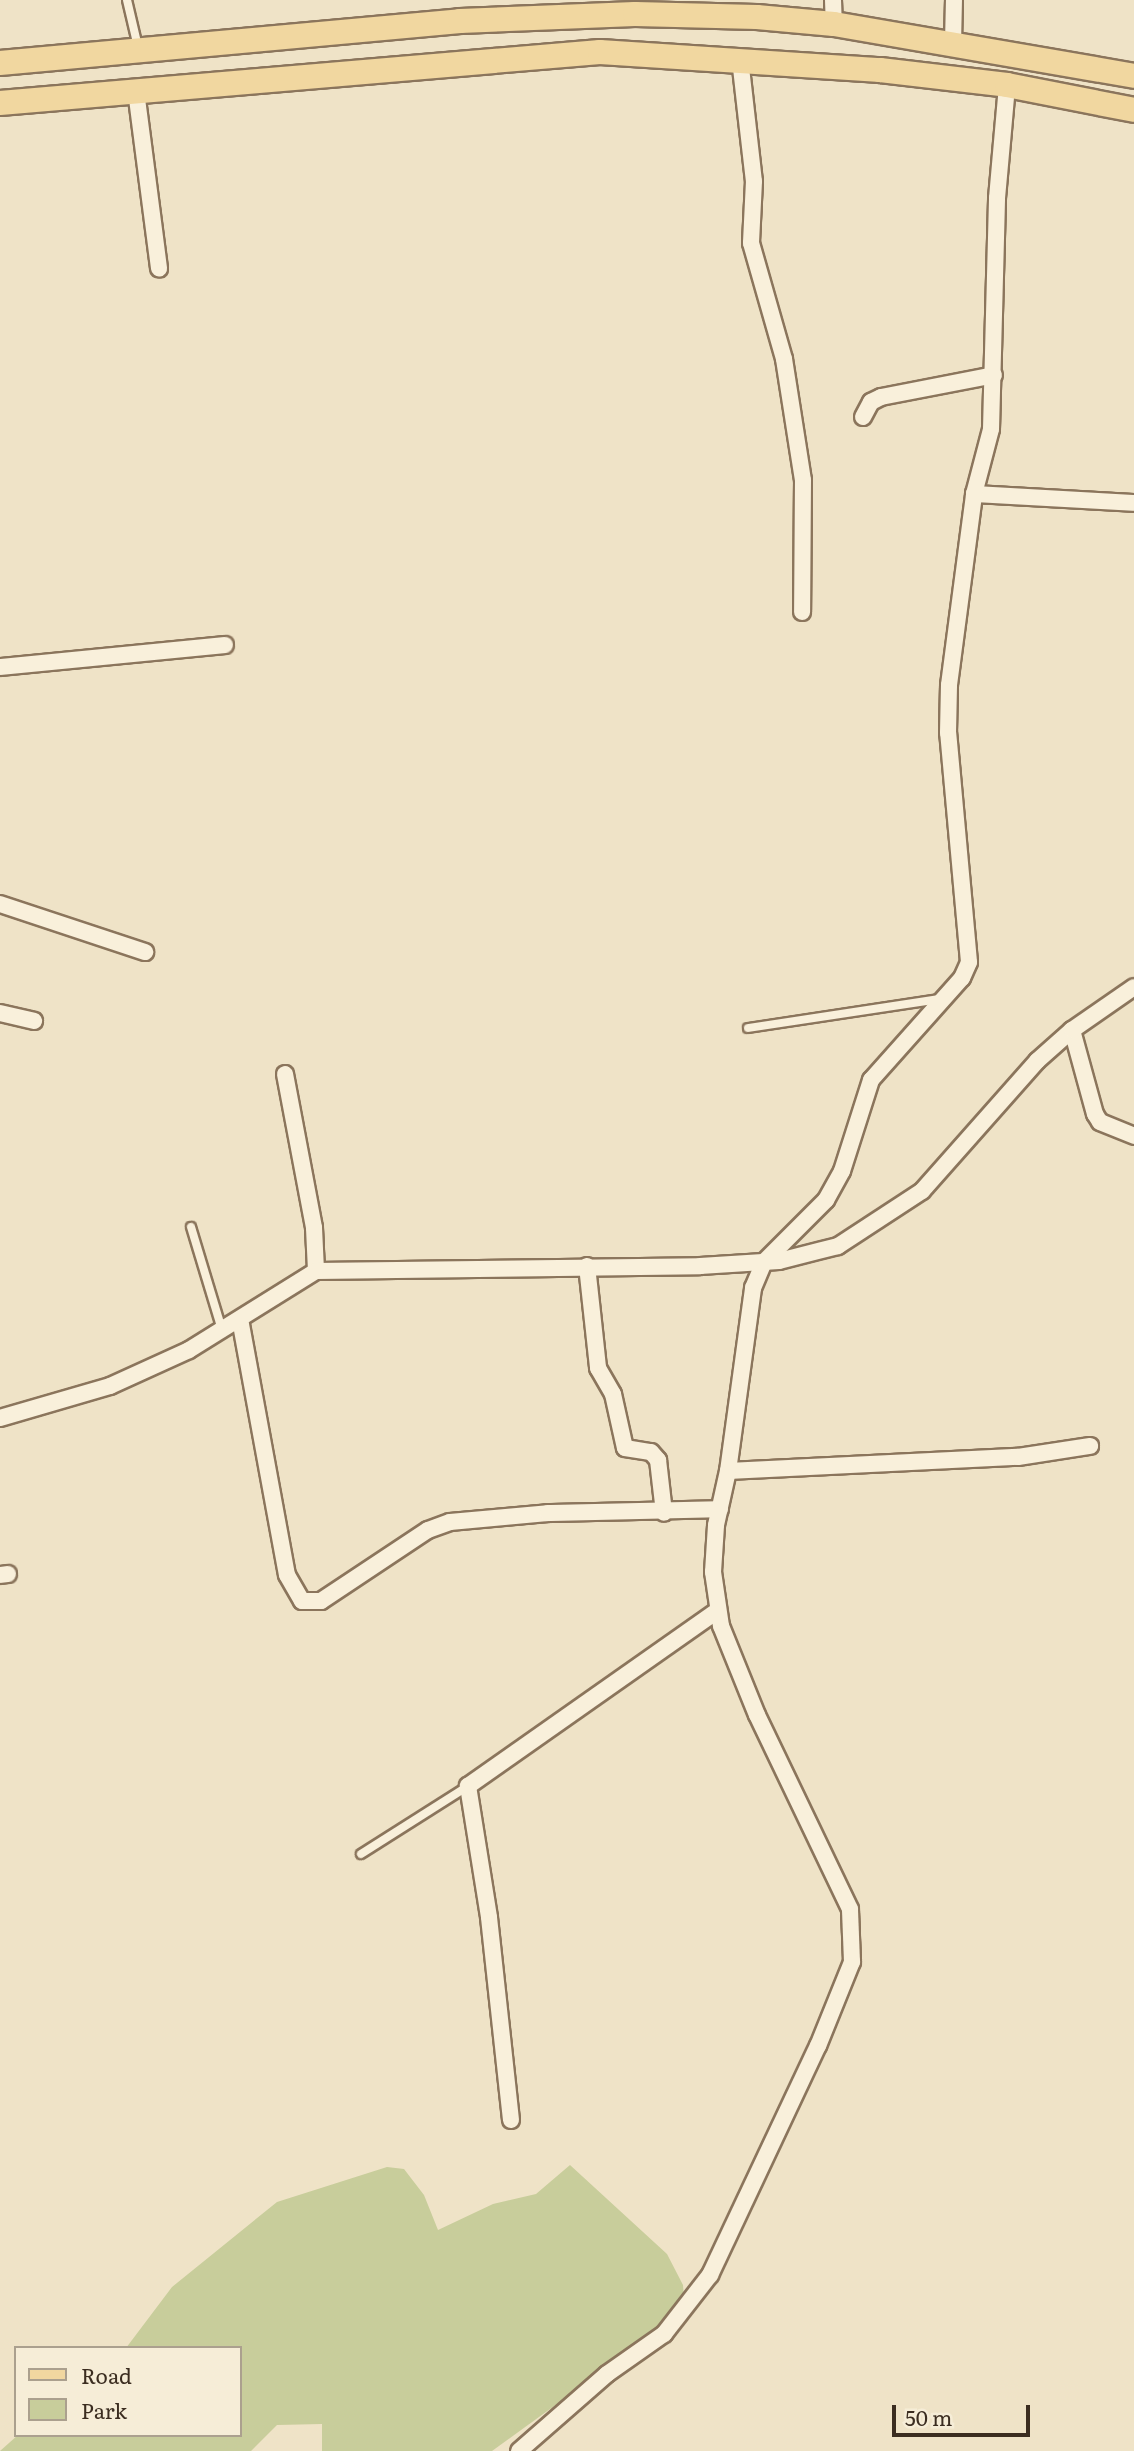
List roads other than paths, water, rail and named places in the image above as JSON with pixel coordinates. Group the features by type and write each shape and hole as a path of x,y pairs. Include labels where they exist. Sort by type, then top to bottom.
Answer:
{"main road":[{"path":"0,63 139,54 576,7 635,7 757,13 833,12 953,43 1134,76"},
{"path":"0,103 600,52 740,59 1007,85 1134,110"}],"street":[{"path":"953,43 954,0"},
{"path":"740,59 754,181 751,243 784,359 803,480 802,612"},
{"path":"519,2451 607,2375 664,2334 710,2275 818,2046 852,1962 850,1909 757,1715 717,1611 714,1553 753,1288 764,1262 826,1200 842,1171 871,1080 943,999 969,962 948,733 949,685 974,495 991,429 997,198 1007,85"},
{"path":"136,91 159,269"},
{"path":"863,417 871,402 881,397 994,375"},
{"path":"974,495 1134,503"},
{"path":"0,667 225,645"},
{"path":"0,905 145,952"},
{"path":"0,1418 110,1386 240,1320 316,1271 764,1262 807,1257 838,1246 922,1191 1037,1061 1072,1030 1134,987"},
{"path":"0,1013 34,1021"},
{"path":"1072,1030 1095,1114 1100,1122 1134,1136"},
{"path":"285,1074 312,1214 316,1271"},
{"path":"587,1266 598,1368 613,1394 625,1448 651,1452 658,1460 663,1513"},
{"path":"240,1320 287,1575 302,1601 321,1601 428,1530 450,1522 548,1513 663,1513 720,1509"},
{"path":"728,1471 1018,1457 1090,1446"},
{"path":"511,2120 489,1917 468,1786 717,1611"}],"lane":[{"path":"127,0 139,54"},
{"path":"748,1028 943,999"},
{"path":"191,1227 222,1330"},
{"path":"361,1854 468,1786"}]}
